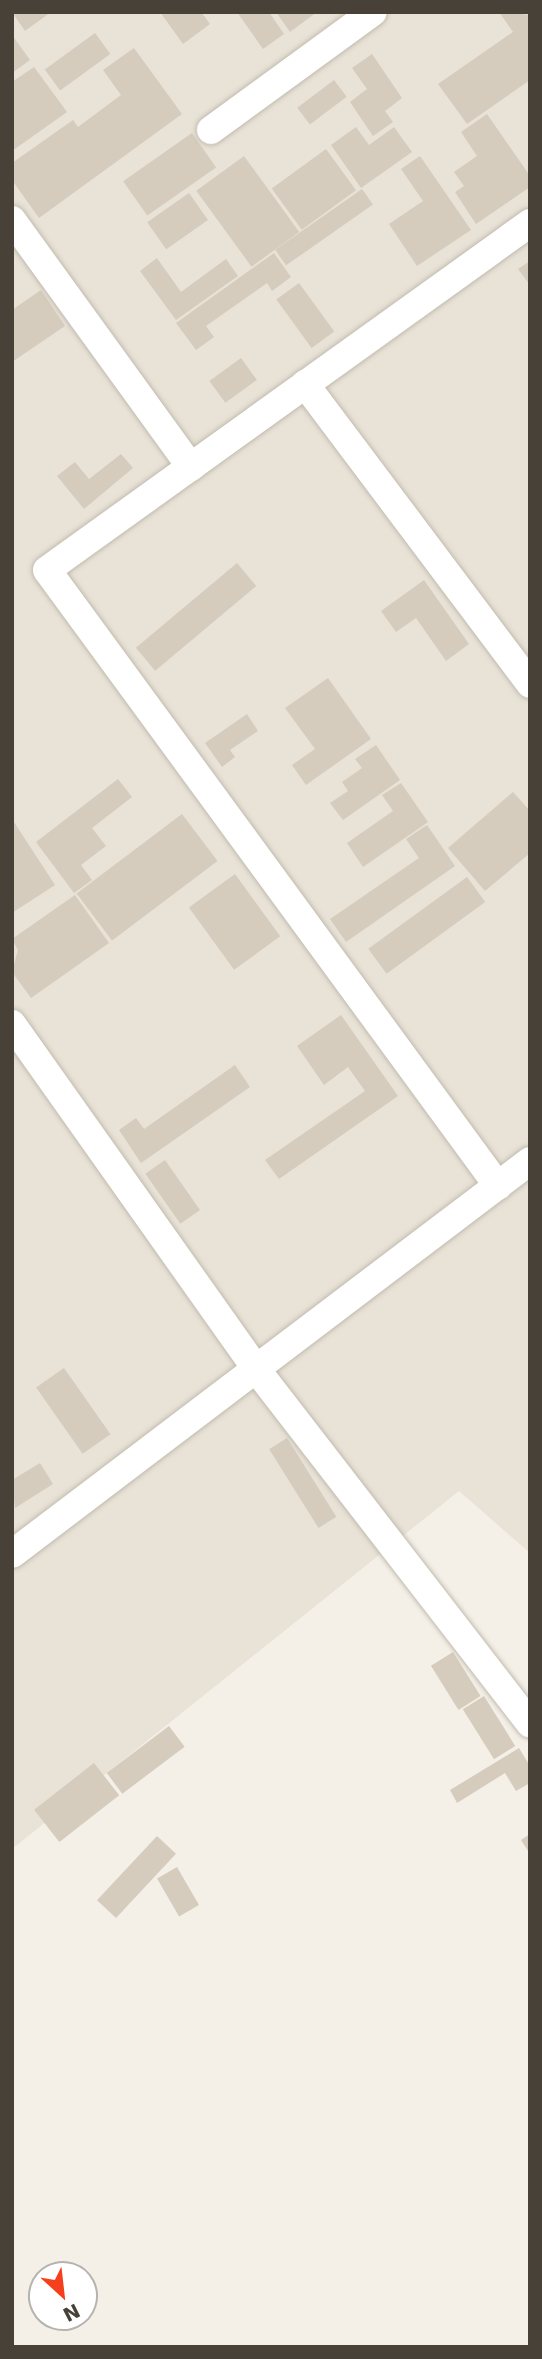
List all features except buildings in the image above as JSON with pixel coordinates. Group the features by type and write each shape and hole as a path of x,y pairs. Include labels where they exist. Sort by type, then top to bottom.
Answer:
{"street":[{"path":"211,130 373,12"},
{"path":"12,220 191,467"},
{"path":"498,1186 47,570 530,223"},
{"path":"305,384 530,684"},
{"path":"12,1024 256,1369 530,1723"},
{"path":"12,1554 530,1161"}],"shaded area":[{"path":"12,12 530,12 530,1553 459,1491 12,1849"}]}
